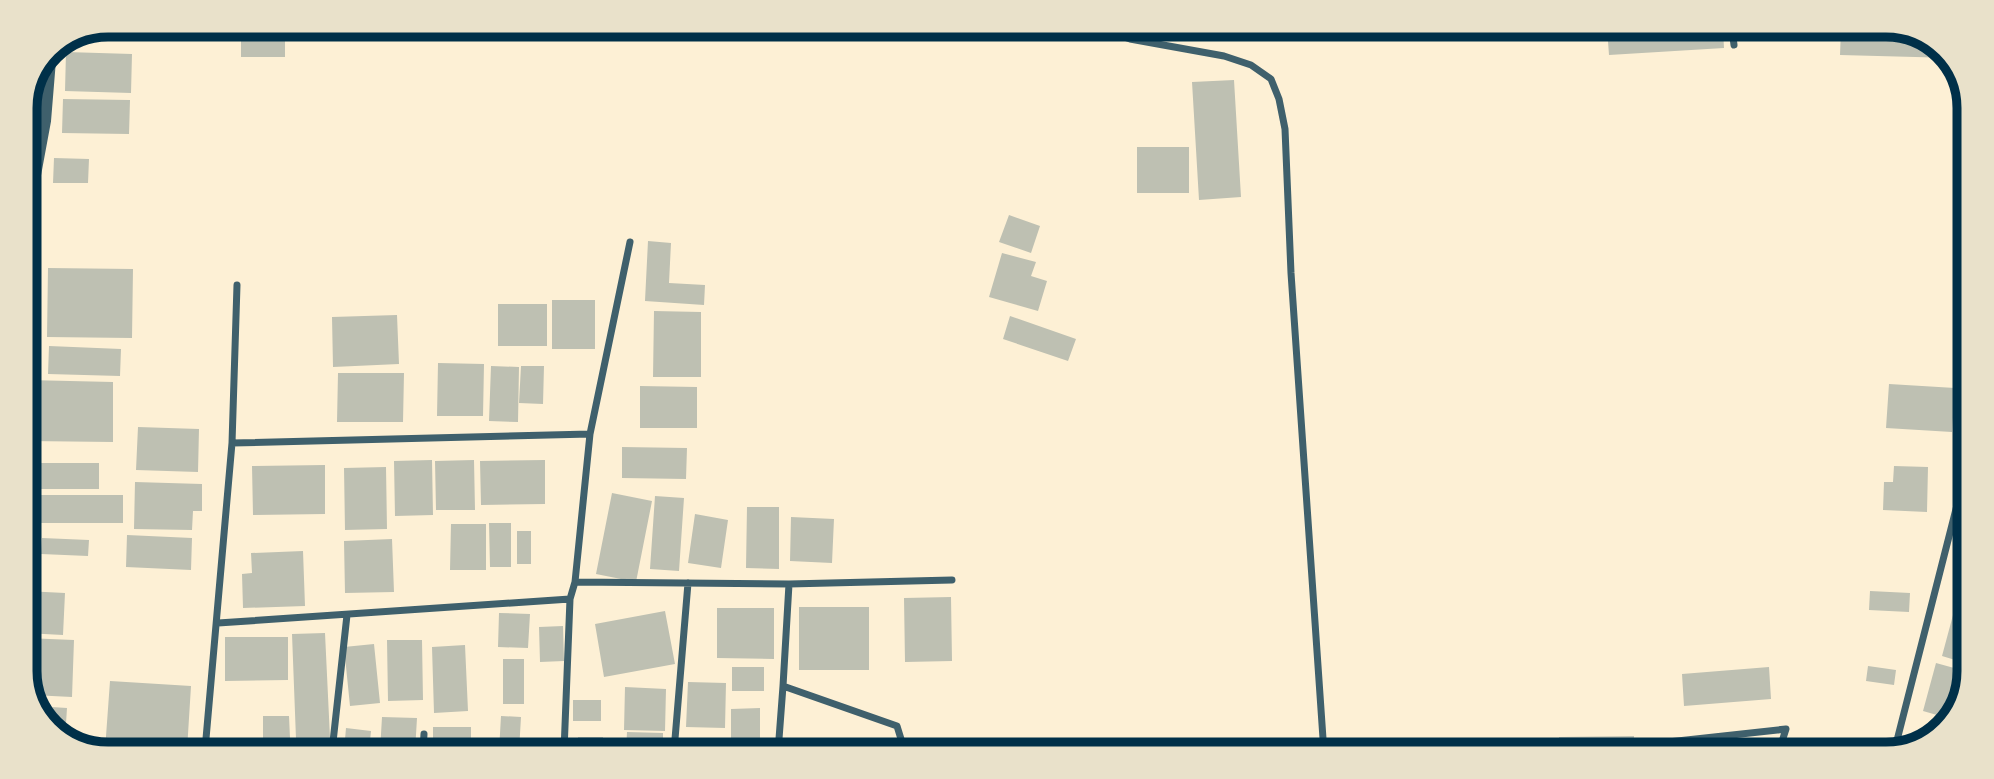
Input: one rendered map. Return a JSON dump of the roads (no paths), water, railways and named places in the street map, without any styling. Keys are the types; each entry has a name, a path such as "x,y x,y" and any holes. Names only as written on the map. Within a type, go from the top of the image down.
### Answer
{"street":[{"path":"1124,37 1224,56 1251,65 1271,79 1279,99 1285,129 1291,286 1323,742"},
{"path":"1733,37 1734,45"},
{"path":"37,161 45,121 46,73"},
{"path":"37,119 45,121"},
{"path":"564,742 570,599 575,582 590,434 630,242"},
{"path":"206,742 219,623 232,443 237,285"},
{"path":"232,443 590,434"},
{"path":"1897,742 1957,505"},
{"path":"575,582 789,584 952,580"},
{"path":"675,742 688,583"},
{"path":"779,742 789,584"},
{"path":"219,623 570,599"},
{"path":"333,742 347,615"},
{"path":"783,686 897,726 902,742"},
{"path":"1668,742 1786,729 1782,742"},
{"path":"424,734 424,742"}]}
